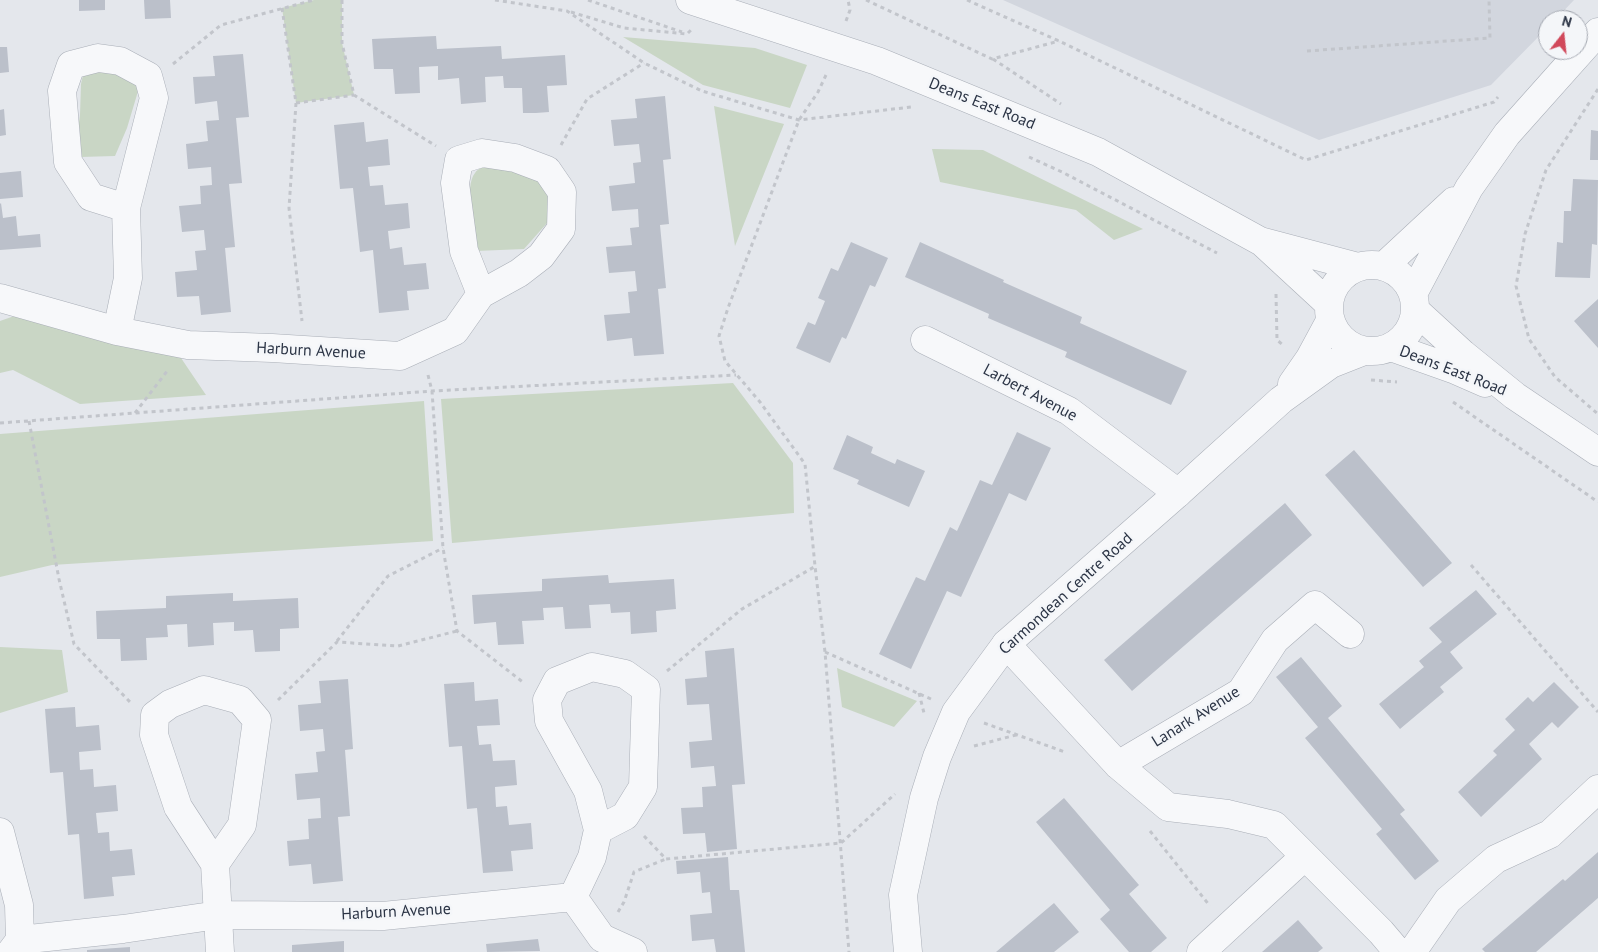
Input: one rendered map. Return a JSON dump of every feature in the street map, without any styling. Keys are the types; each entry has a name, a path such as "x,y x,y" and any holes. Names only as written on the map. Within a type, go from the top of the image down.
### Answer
{"street":[{"name":"Deans East Road","path":"690,0 877,61 1098,152 1260,241 1370,266"},
{"path":"1469,188 1370,266 1343,275 1333,288 1329,312 1335,332 1343,340 1353,347 1364,351 1378,351 1391,347 1403,338 1411,326 1414,302 1469,188 1507,134 1598,32"},
{"path":"117,331 128,278 126,208 154,98 148,76 120,61 98,58 70,65 62,91 68,162 91,197 126,208"},
{"path":"481,294 464,251 455,183 459,160 482,153 515,158 547,170"},
{"name":"Harburn Avenue","path":"0,298 117,331 188,345 400,356 454,331 481,294 518,273 541,256 561,229 562,192 547,170"},
{"name":"Deans East Road","path":"1260,241 1329,312"},
{"path":"1370,266 1396,272 1406,282 1414,302"},
{"name":"Deans East Road","path":"1414,302 1463,354 1515,396 1598,452"},
{"name":"Carmondean Centre Road","path":"1281,400 1304,366 1329,312"},
{"name":"Larbert Avenue","path":"924,340 1069,411 1178,493"},
{"name":"Deans East Road","path":"1391,347 1515,396"},
{"name":"Carmondean Centre Road","path":"908,952 903,895 924,798 937,757 956,712 1006,644 1281,400 1330,364 1364,351"},
{"name":"Lanark Avenue","path":"1118,765 1241,692 1275,640 1315,605 1350,634"},
{"path":"1006,644 1118,765 1168,807 1228,814 1274,825 1381,932 1398,952"},
{"path":"598,830 625,816 643,787 646,689 625,674 592,667 557,681 547,700 549,720 588,791 598,830 592,857 573,897 599,945 633,952"},
{"path":"215,864 242,825 257,720 240,700 204,690 170,704 155,715 154,734 178,807 215,864 220,952"},
{"path":"1412,952 1448,900 1496,859 1550,834 1598,790"},
{"name":"Harburn Avenue","path":"0,832 19,905 16,946 218,914 383,916 573,897"},
{"path":"1202,952 1305,856"}],"path":[{"path":"148,76 178,62 221,25 314,0"},
{"path":"342,0 342,43 354,95"},
{"path":"495,0 567,11 624,28 686,34 716,8"},
{"path":"588,0 686,34"},
{"path":"845,22 850,10 848,0"},
{"path":"866,0 992,59 1059,41"},
{"path":"967,0 1059,41 1306,160 1494,102 1500,95"},
{"path":"1307,51 1490,38 1489,0"},
{"path":"282,8 296,103 289,208 305,350"},
{"path":"567,11 644,62 702,91 799,120 913,107"},
{"path":"547,170 587,99 644,62"},
{"path":"828,70 818,92 799,120 719,336 725,361 760,402 805,464 825,652 850,952"},
{"path":"1598,88 1546,170 1525,234 1516,286 1529,339 1556,377 1598,414"},
{"path":"296,103 354,95 459,160"},
{"path":"1027,156 1062,172 1225,257"},
{"path":"1276,291 1278,340 1304,366"},
{"path":"135,413 188,345"},
{"path":"0,423 432,390 736,375"},
{"path":"1365,380 1404,382"},
{"path":"432,390 443,548 457,631 547,700"},
{"path":"1449,400 1598,502"},
{"path":"29,421 59,579 74,644 127,700 155,715"},
{"path":"257,720 337,642 388,576 443,548"},
{"path":"1471,565 1598,712"},
{"path":"646,689 742,609 815,566"},
{"path":"337,642 398,646 457,631"},
{"path":"825,652 919,693 956,712 1069,754"},
{"path":"937,757 1017,734"},
{"path":"599,945 624,902 634,872 666,859 841,843 900,790"},
{"path":"625,816 666,859"},
{"path":"1149,830 1228,928"}],"shaded area":[{"path":"1003,0 1574,0 1564,10 1538,10 1538,37 1491,85 1319,140"}],"green space":[{"path":"314,0 342,0 342,43 354,95 296,103 282,8"},
{"path":"623,37 755,48 807,65 790,108 703,85"},
{"path":"92,71 122,73 139,88 127,128 115,156 80,157 76,143 83,75"},
{"path":"714,106 784,124 735,246"},
{"path":"932,149 983,150 1143,229 1114,240 1076,210 940,182"},
{"path":"489,165 537,179 550,199 548,222 524,249 476,251 470,210 470,188 476,171"},
{"path":"20,314 181,358 206,395 80,404 13,370 0,373 0,321"},
{"path":"733,383 793,463 794,513 452,543 441,399"},
{"path":"424,401 433,541 52,565 0,577 0,434"},
{"path":"0,647 62,650 68,692 0,713"},
{"path":"837,668 917,701 894,727 842,707"}],"building":[{"path":"79,0 105,0 105,10 79,11"},
{"path":"144,0 170,0 171,18 145,19"},
{"path":"436,36 437,49 501,46 502,59 565,55 567,85 547,86 549,112 536,113 523,113 522,88 504,88 503,76 485,77 486,102 461,104 459,78 438,80 438,66 419,67 420,93 395,94 393,69 374,69 372,39"},
{"path":"0,47 7,47 9,72 0,73"},
{"path":"243,54 249,117 236,118 242,183 229,184 235,247 225,248 231,312 201,315 199,296 177,297 175,272 197,270 195,251 206,250 204,230 182,232 179,206 201,204 200,186 212,185 211,167 188,169 186,144 208,141 206,121 219,120 217,101 195,104 193,77 215,76 213,56"},
{"path":"665,96 671,159 663,160 669,224 660,225 666,288 658,289 664,354 634,356 632,338 607,341 604,315 630,313 628,292 637,291 635,271 609,273 606,247 632,245 630,228 639,227 638,209 612,211 609,186 635,183 633,163 641,162 639,144 614,146 611,120 637,118 635,99"},
{"path":"4,109 6,135 0,136 0,110"},
{"path":"364,122 366,142 388,139 390,165 368,167 370,186 383,185 385,205 408,203 410,228 388,231 390,249 402,247 404,265 426,263 429,289 407,291 409,310 379,313 373,250 360,252 353,188 340,189 334,125"},
{"path":"1591,130 1598,131 1598,160 1590,160"},
{"path":"21,171 23,197 0,199 0,173"},
{"path":"1573,179 1598,180 1597,245 1592,244 1590,278 1555,277 1557,242 1563,243 1564,211 1571,211"},
{"path":"1,203 3,218 16,216 18,236 40,234 41,247 0,250"},
{"path":"851,242 888,258 875,287 870,285 846,339 842,337 830,363 796,348 808,322 815,325 825,301 818,298 831,268 838,271"},
{"path":"920,242 1082,317 1080,323 1187,371 1171,405 1065,357 1067,352 988,318 989,314 905,277"},
{"path":"1598,299 1598,348 1574,321"},
{"path":"1017,432 1051,448 1026,501 1009,493 961,597 947,591 911,669 879,654 916,577 925,581 950,527 957,531 980,480 992,485"},
{"path":"847,435 873,447 871,453 895,464 897,459 925,471 909,507 857,484 859,480 833,469"},
{"path":"1354,450 1452,563 1423,587 1325,475"},
{"path":"1285,503 1312,535 1132,691 1104,660"},
{"path":"608,575 609,583 674,579 676,609 656,611 657,632 631,634 630,612 611,613 610,604 589,605 591,628 565,629 563,607 543,608 544,620 522,621 524,644 498,645 496,622 474,624 472,595 542,591 542,579"},
{"path":"1476,590 1497,614 1450,652 1463,668 1440,687 1444,692 1400,729 1379,704 1424,667 1419,661 1442,642 1429,628"},
{"path":"233,593 233,601 298,598 299,628 280,629 280,651 255,652 253,630 234,631 234,622 213,623 214,645 188,647 187,624 167,625 168,637 146,638 147,660 121,661 120,639 97,639 96,611 166,608 166,596"},
{"path":"734,648 745,784 732,785 737,849 707,852 705,833 683,834 681,808 703,807 702,787 716,786 714,766 691,768 689,742 712,740 709,704 687,705 685,679 707,677 705,651"},
{"path":"1301,657 1342,706 1328,718 1405,810 1400,814 1439,861 1415,880 1376,834 1382,829 1305,738 1318,727 1276,677"},
{"path":"348,679 353,749 345,750 350,816 338,817 343,881 313,884 311,864 289,866 287,841 309,839 308,819 321,818 320,798 297,800 295,774 318,772 316,752 325,751 323,729 300,731 298,705 321,703 319,681"},
{"path":"474,682 475,701 498,699 500,725 477,726 479,745 491,744 493,761 515,760 517,785 495,787 496,807 507,806 509,825 531,823 533,849 511,851 513,871 483,873 477,808 467,809 462,746 449,747 444,684"},
{"path":"1554,682 1579,707 1558,728 1552,722 1529,744 1542,759 1481,817 1458,792 1497,755 1493,751 1515,730 1505,719 1528,697 1533,702"},
{"path":"75,707 76,727 99,725 101,750 79,752 80,770 93,769 94,787 116,785 118,811 96,813 98,833 109,832 110,851 132,849 135,875 112,877 114,896 84,899 79,834 68,835 63,772 50,773 45,709"},
{"path":"1064,798 1139,885 1129,894 1167,938 1151,952 1129,952 1100,919 1110,910 1036,822"},
{"path":"1598,852 1598,898 1536,952 1485,952 1482,949 1563,879 1565,881"},
{"path":"728,857 730,890 739,890 745,952 716,952 714,939 692,941 690,915 712,913 710,892 702,893 700,872 677,874 676,861"},
{"path":"1054,903 1079,932 1054,952 996,952"},
{"path":"1298,920 1323,948 1318,952 1262,952"},
{"path":"538,939 540,951 487,952 486,944"},
{"path":"344,941 344,952 292,952 292,945"},
{"path":"130,947 130,952 87,952 87,950"}]}
